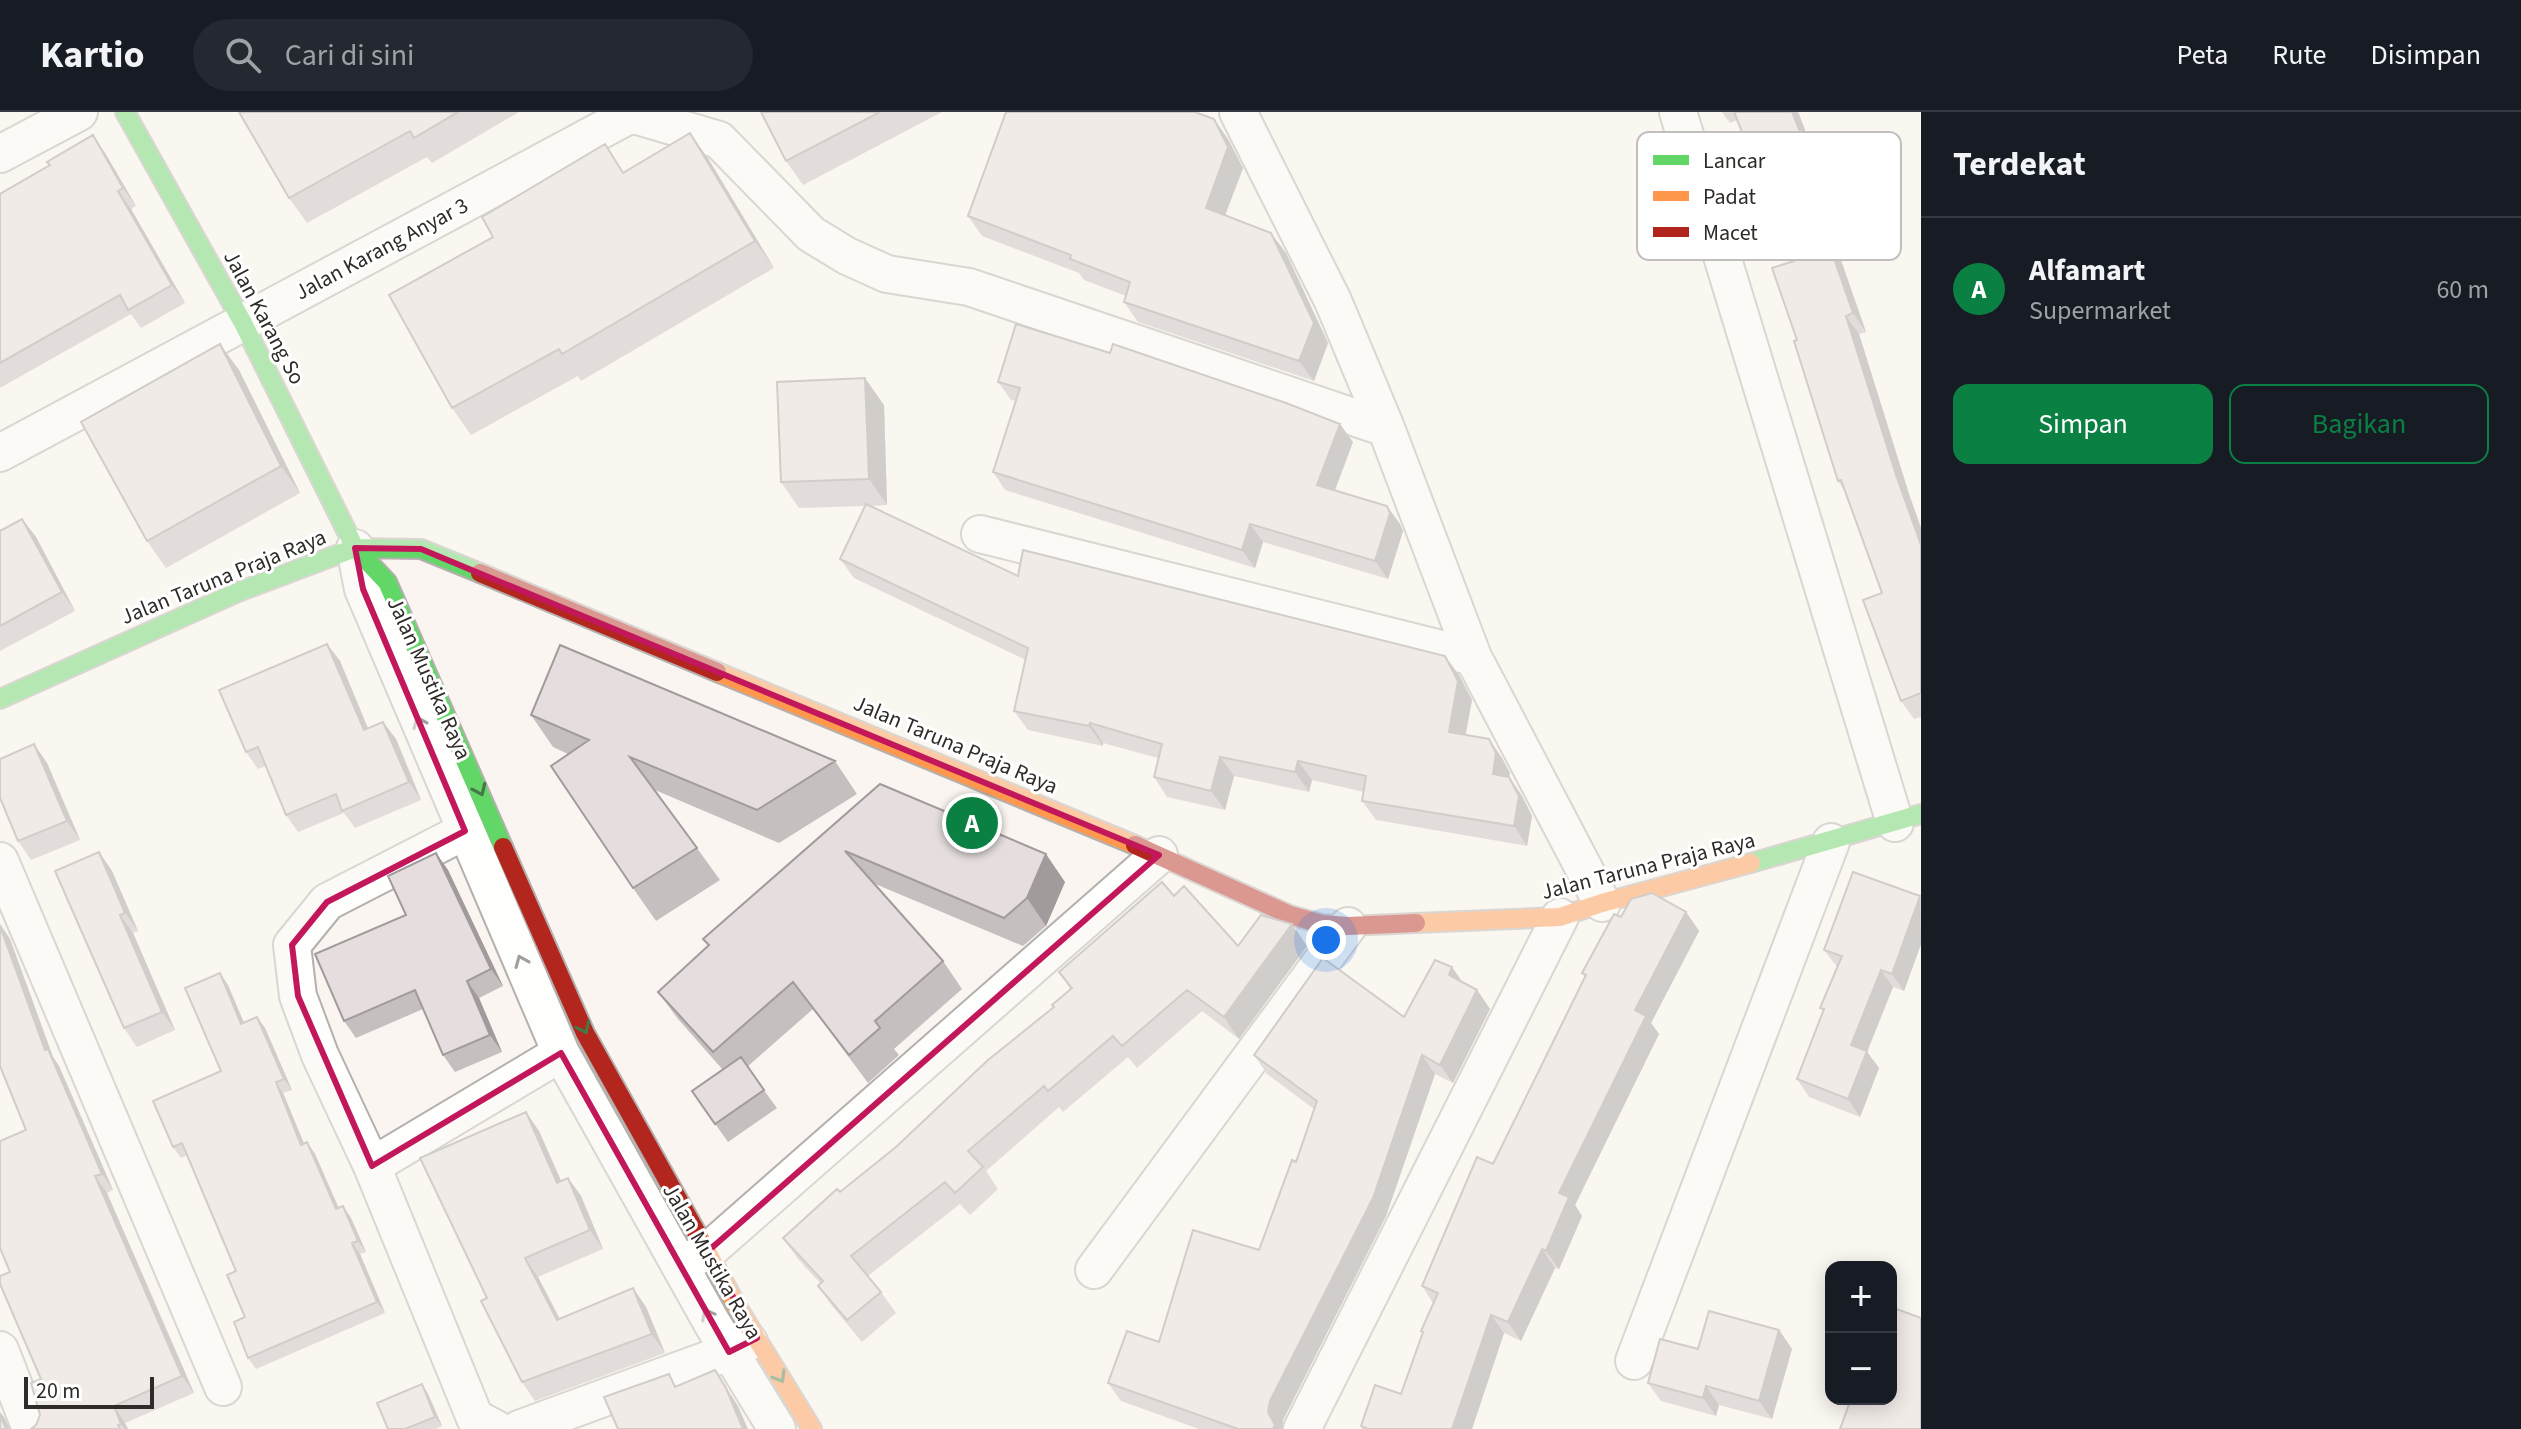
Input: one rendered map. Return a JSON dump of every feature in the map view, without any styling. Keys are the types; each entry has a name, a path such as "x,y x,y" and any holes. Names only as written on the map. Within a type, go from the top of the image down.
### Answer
{"street":[{"path":"0,154 79,112"},
{"name":"Jalan Karang So","path":"125,112 243,323 355,548"},
{"path":"1238,112 1333,301 1386,428 1473,657 1602,903"},
{"path":"1678,112 1685,132"},
{"path":"633,113 719,140 811,234 847,256 887,274 969,287 1386,428"},
{"name":"Jalan Karang Anyar 3","path":"0,453 633,113"},
{"path":"1726,260 1908,818"},
{"path":"980,534 1473,657"},
{"name":"Jalan Taruna Praja Raya","path":"0,699 238,592 355,548 421,549 1159,855 1290,915 1322,924 1348,926 1560,917 1908,818"},
{"name":"Jalan Mustika Raya","path":"355,548 363,589 561,1053 693,1258 743,1345 777,1429"},
{"name":"Jalan Mustika Raya","path":"355,548 387,582 585,1033 693,1258"},
{"path":"465,831 327,902 292,945 298,996 320,1055 372,1166 475,1418 496,1429"},
{"path":"1634,1361 1831,842"},
{"path":"693,1258 1159,855"},
{"path":"0,861 223,1387"},
{"path":"1302,1429 1560,917"},
{"path":"1094,1270 1348,926"},
{"path":"372,1166 561,1053"},
{"path":"519,1429 743,1345"},
{"name":"Jalan Mustika Raya","path":"743,1345 812,1429"},
{"path":"0,1350 31,1429"}],"highlighted area":[{"path":"355,548 421,549 1159,855 707,1252 757,1338 729,1352 561,1053 372,1166 298,996 292,945 327,902 465,831 363,589"}],"building":[{"path":"239,112 458,112 414,138 410,131 289,198"},
{"path":"761,112 880,112 786,161"},
{"path":"1006,112 1195,112 1214,119 1228,147 1206,208 1271,233 1314,323 1299,361 1124,302 1130,282 1070,259 1071,255 968,216"},
{"path":"1734,112 1792,112 1800,132 1742,132"},
{"path":"690,133 755,241 562,354 559,349 452,408 389,295 493,237 482,217 605,144 623,173"},
{"path":"93,135 123,188 118,191 172,285 128,310 120,295 0,363 0,194"},
{"path":"1835,260 1853,313 1846,316 1921,545 1921,693 1901,701 1863,600 1882,593 1841,480 1838,481 1794,341 1797,340 1772,268 1794,261"},
{"path":"1016,324 1110,353 1113,344 1340,424 1317,485 1387,506 1390,513 1375,561 1250,524 1242,550 993,472 1020,388 998,382"},
{"path":"220,344 281,466 147,541 81,422"},
{"path":"865,378 869,479 781,482 777,382"},
{"path":"866,504 1018,576 1023,550 1445,656 1458,681 1449,732 1489,739 1496,753 1493,774 1509,777 1519,796 1514,826 1362,801 1366,776 1298,761 1295,772 1220,757 1211,791 1154,777 1162,744 1090,723 1089,726 1014,711 1028,648 840,559"},
{"path":"22,519 62,592 0,626 0,531"},
{"path":"327,644 364,730 383,722 409,782 342,811 336,794 286,815 258,747 246,752 219,690"},
{"path":"560,645 835,761 757,810 630,757 697,848 633,888 551,766 589,740 531,715"},
{"path":"34,744 67,821 18,841 0,798 0,759"},
{"path":"880,784 1046,854 1027,898 1004,918 845,851 943,961 875,1021 880,1028 849,1055 793,982 713,1052 658,992 709,945 703,939"},
{"path":"99,852 125,913 120,915 162,1012 124,1028 55,871"},
{"path":"436,853 491,969 467,981 490,1035 443,1055 415,990 344,1021 315,954 406,915 388,876"},
{"path":"1853,872 1920,896 1892,974 1881,970 1851,1045 1867,1051 1848,1099 1797,1079 1824,1009 1820,1008 1842,956 1824,950"},
{"path":"1162,882 1174,896 1184,886 1238,946 1261,915 1292,924 1224,1017 1187,990 1122,1046 1113,1036 1048,1091 1044,1086 968,1151 983,1167 955,1193 945,1182 851,1256 881,1292 847,1320 818,1286 823,1281 783,1238 837,1189 840,1192 896,1147 988,1060 1054,1007 1052,1005 1072,988 1059,972"},
{"path":"1652,893 1686,912 1635,1010 1646,1016 1559,1193 1569,1197 1546,1251 1542,1249 1508,1322 1491,1315 1452,1429 1368,1429 1361,1426 1375,1385 1401,1394 1421,1331 1438,1293 1422,1286 1477,1157 1493,1164 1586,975 1582,973 1614,914 1621,917 1631,899"},
{"path":"0,926 45,1050 48,1049 102,1174 95,1176 182,1376 114,1406 120,1429 31,1429 40,1415 31,1383 41,1379 0,1284 0,1276 10,1272 0,1248 0,1141 26,1130 0,1066"},
{"path":"1323,958 1404,1017 1435,960 1452,967 1449,975 1477,990 1440,1065 1422,1055 1373,1198 1270,1401 1268,1412 1275,1425 1273,1429 1238,1429 1108,1383 1127,1331 1159,1342 1193,1230 1259,1250 1292,1160 1296,1162 1317,1101 1254,1055"},
{"path":"220,973 241,1024 257,1017 284,1079 276,1082 301,1145 307,1142 336,1209 343,1206 358,1241 352,1243 377,1302 248,1358 234,1322 245,1317 227,1275 236,1271 182,1143 173,1147 153,1101 221,1071 185,988"},
{"path":"741,1057 764,1090 715,1124 692,1091"},
{"path":"526,1112 557,1183 568,1178 590,1230 525,1258 557,1320 633,1288 652,1334 522,1382 481,1301 487,1298 420,1158"},
{"path":"1897,1309 1921,1318 1921,1429 1840,1429 1849,1405 1897,1405"},
{"path":"1709,1311 1779,1330 1759,1401 1706,1386 1703,1398 1648,1383 1660,1339 1698,1349"},
{"path":"715,1370 743,1429 618,1429 604,1397 669,1374 675,1387"},
{"path":"422,1384 435,1417 405,1429 388,1429 377,1403"}],"traffic: fast":[{"path":"125,112 243,323 355,548 387,582 503,847"},
{"path":"0,699 238,592 355,548 421,549 480,573"},
{"path":"1751,863 1921,814"}],"traffic: slow":[{"path":"717,672 1135,845"},
{"path":"1416,923 1560,917 1751,863"},
{"path":"698,1235 739,1310 812,1429"}],"traffic: jam":[{"path":"480,573 717,672"},
{"path":"1135,845 1290,915 1322,924 1416,923"},
{"path":"503,847 585,1033 698,1235"}],"place":[{"name":"Alfamart","path":"972,823"}]}
